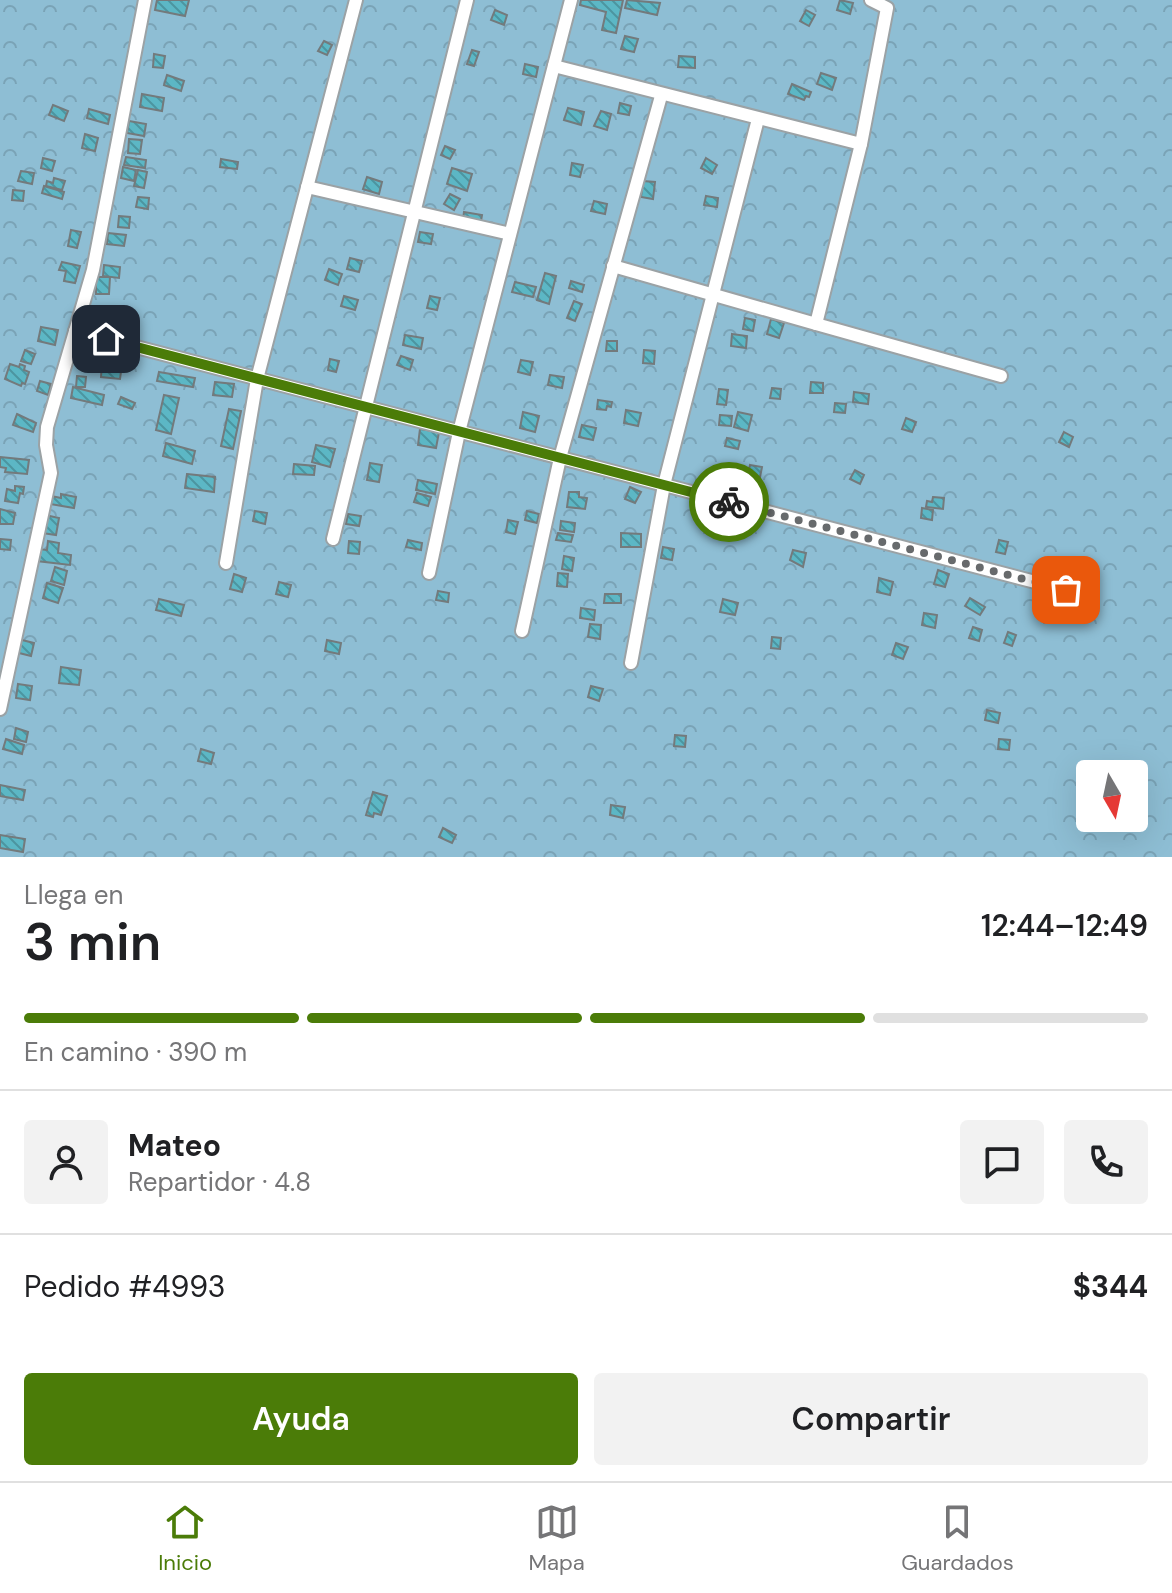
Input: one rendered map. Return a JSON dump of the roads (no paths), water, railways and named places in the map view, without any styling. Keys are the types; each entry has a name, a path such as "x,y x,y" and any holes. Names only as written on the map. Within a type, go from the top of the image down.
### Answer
{"street":[{"path":"0,709 51,473 46,445 47,427 93,270 145,0"},
{"path":"226,563 257,379 356,0"},
{"path":"333,539 467,0"},
{"path":"429,573 459,432 571,0"},
{"path":"816,324 861,144 887,8 871,0"},
{"path":"554,66 661,96 861,144"},
{"path":"522,631 560,458 661,96"},
{"path":"631,663 664,485 758,119"},
{"path":"307,187 510,234"},
{"path":"613,266 1001,376"},
{"path":"75,331 1066,590"}]}
